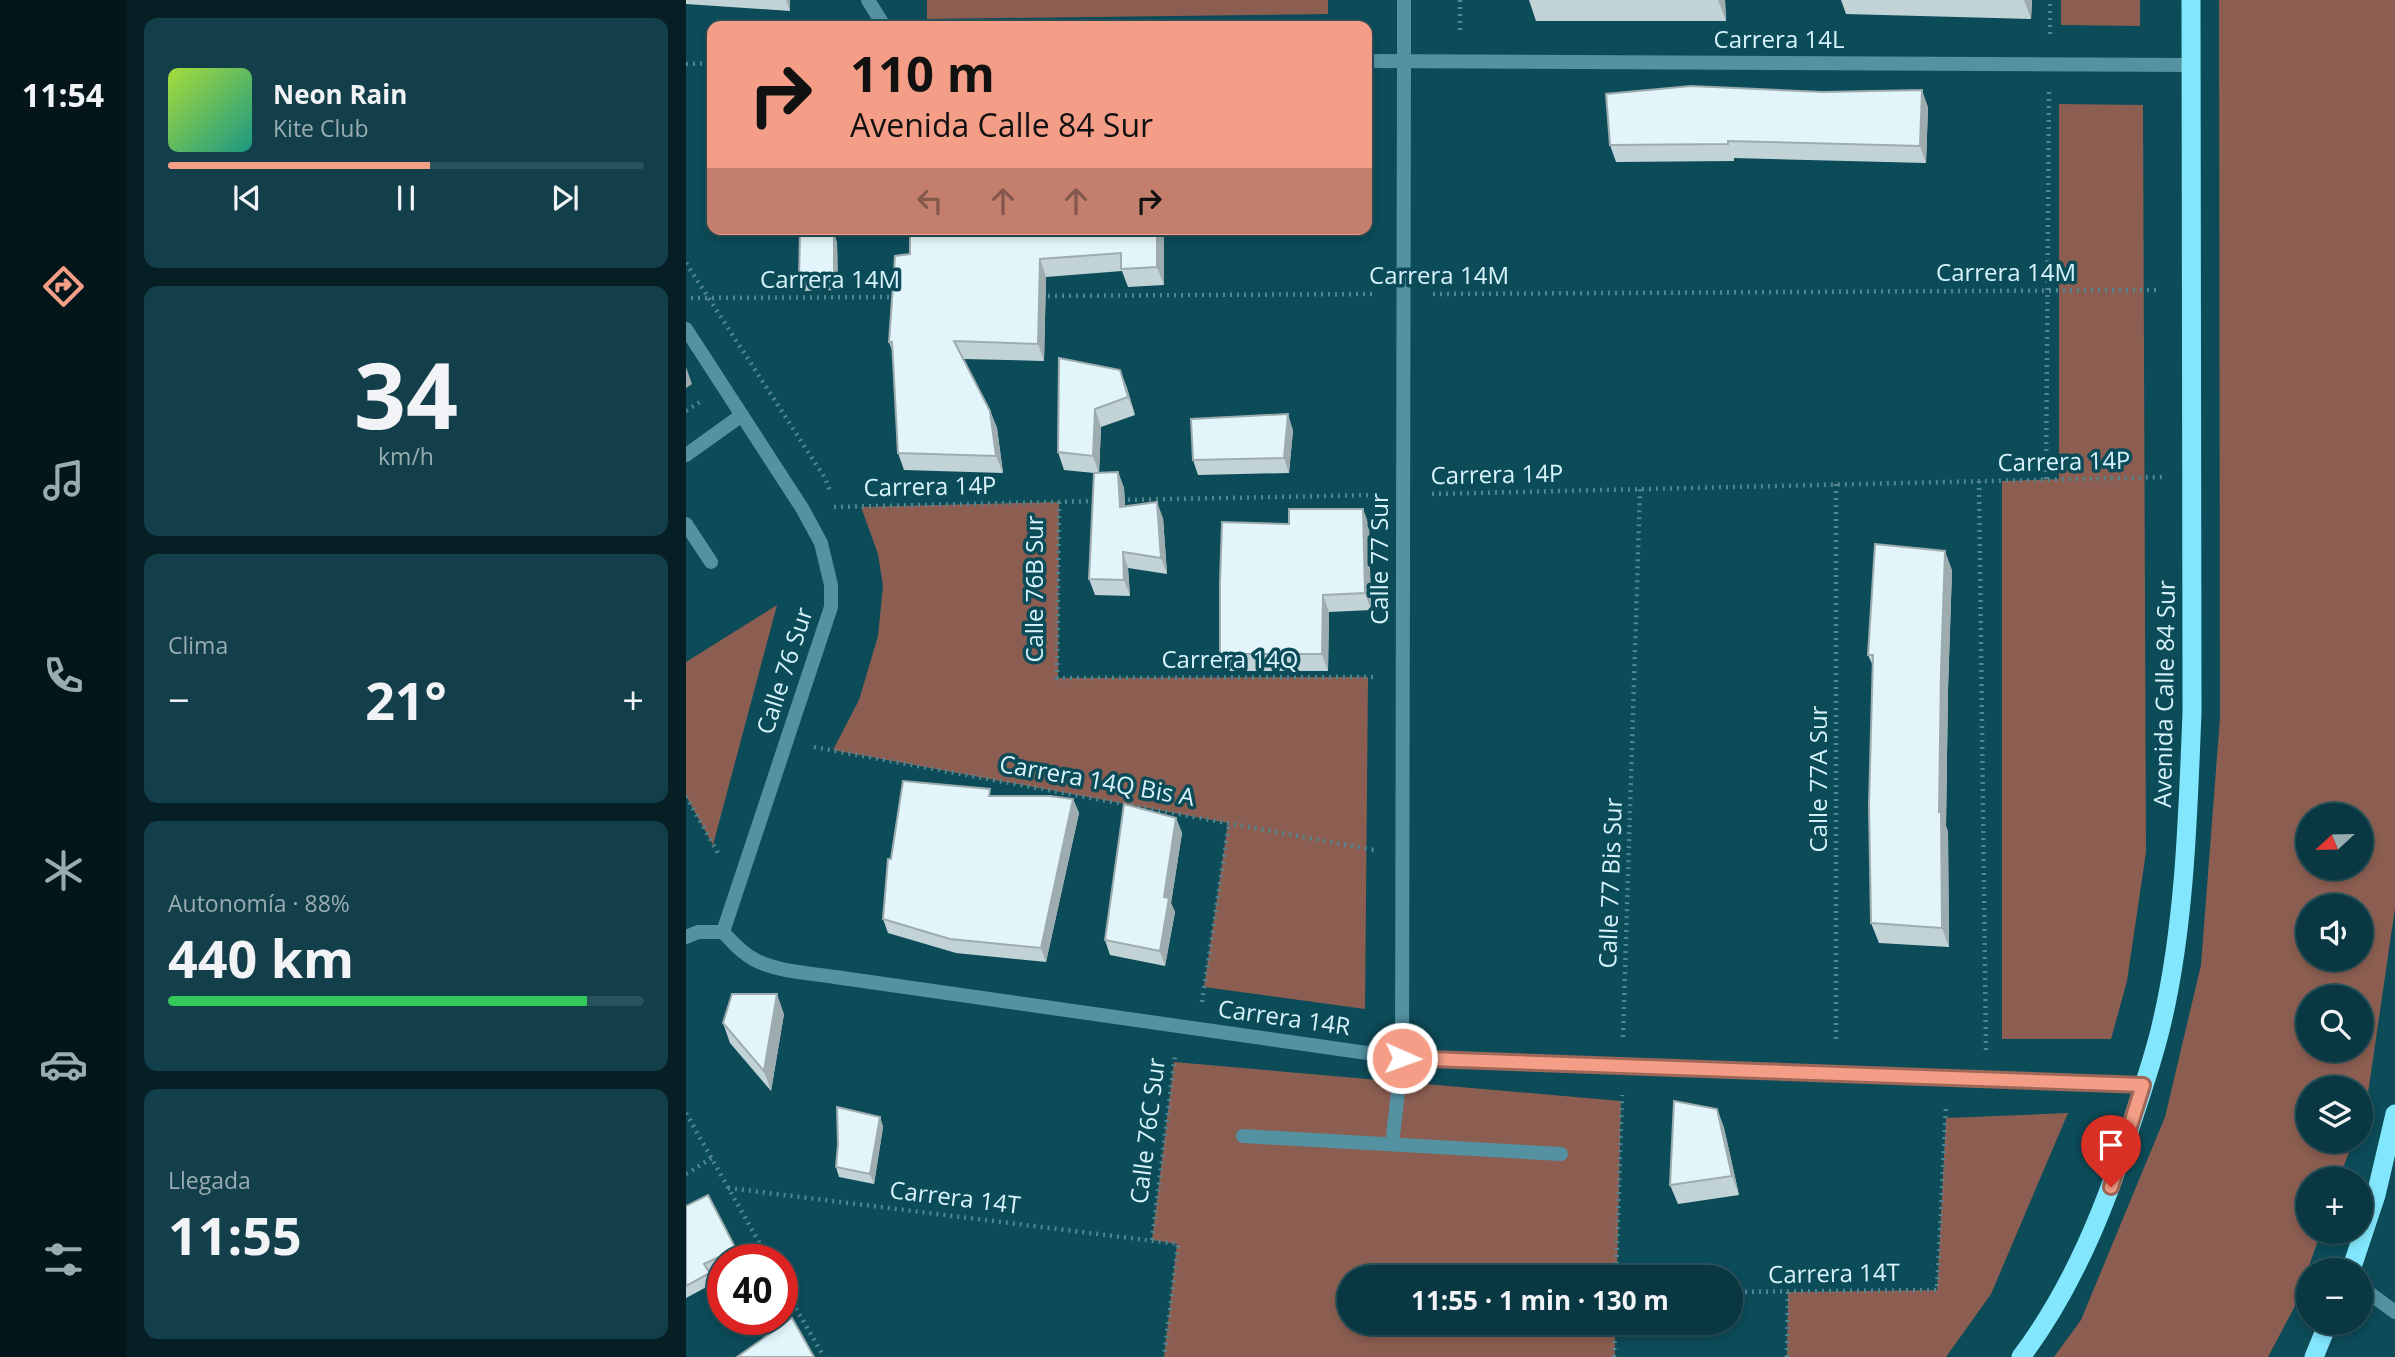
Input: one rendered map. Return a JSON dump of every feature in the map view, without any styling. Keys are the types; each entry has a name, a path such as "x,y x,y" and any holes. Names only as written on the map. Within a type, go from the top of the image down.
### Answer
{"highway":[{"name":"Avenida Calle 84 Sur","path":"2021,1357 2039,1333 2076,1268 2111,1187 2162,1023 2174,958 2188,800 2192,699 2191,0"},
{"path":"2355,1258 2375,1195 2395,1114"},
{"path":"2314,1357 2323,1335"}],"street":[{"path":"868,0 881,21"},
{"name":"Calle 77 Sur","path":"1392,1144 1402,1058 1404,0"},
{"name":"Carrera 14L","path":"1372,61 2191,65"},
{"name":"Calle 76 Sur","path":"686,329 802,508 821,543 831,585 831,607 723,932"},
{"path":"686,455 742,415"},
{"path":"686,524 711,562"},
{"path":"686,937 698,933 723,932"},
{"name":"Carrera 14R","path":"723,932 739,949 758,961 781,968 1402,1058 2143,1085"},
{"path":"1243,1136 1561,1154"},
{"path":"2373,1296 2395,1312"}],"path":[{"path":"2046,479 2050,0"},
{"path":"686,64 707,63"},
{"path":"686,263 825,478 841,519"},
{"name":"Carrera 14M","path":"1028,296 2192,290"},
{"name":"Carrera 14M","path":"686,298 903,297"},
{"name":"Carrera 14P","path":"1114,500 2192,477"},
{"path":"1979,481 1987,1080"},
{"name":"Calle 77A Sur","path":"1836,484 1836,1074"},
{"name":"Calle 77 Bis Sur","path":"1616,1265 1640,489"},
{"name":"Carrera 14P","path":"802,508 1100,501"},
{"name":"Calle 76B Sur","path":"1058,678 1059,502"},
{"name":"Carrera 14Q","path":"1058,678 1402,677"},
{"name":"Carrera 14Q Bis A","path":"817,735 813,747 1402,855"},
{"path":"686,796 737,888"},
{"path":"1198,1029 1228,823"},
{"name":"Calle 76C Sur","path":"1152,1240 1179,1026"},
{"name":"Carrera 14T","path":"1743,1292 1937,1290 1948,1078"},
{"path":"686,1113 760,1244"},
{"path":"686,1174 712,1158"},
{"name":"Carrera 14T","path":"728,1188 1178,1244 1164,1357"},
{"path":"1787,1357 1788,1292"},
{"path":"798,1312 824,1357"},
{"path":"800,1339 810,1333"},
{"path":"1614,1357 1615,1335"}],"shaded area":[{"path":"927,0 1328,0 1328,14 927,19"},
{"path":"2061,0 2140,0 2140,26 2061,25"},
{"path":"2219,0 2395,0 2395,908 2373,1059 2373,985 2296,985 2296,1062 2373,1062 2370,1076 2296,1076 2296,1153 2349,1153 2343,1167 2296,1167 2296,1244 2317,1244 2312,1258 2296,1258 2296,1302 2268,1357 2054,1357 2081,1320 2165,1117 2201,965 2220,718"},
{"path":"2059,104 2143,105 2146,852 2127,981 2111,1039 2002,1039 2002,481 2059,479"},
{"path":"1059,502 1058,678 1368,677 1365,1009 1204,987 1228,823 833,750 859,700 878,636 883,586 878,554 861,507"},
{"path":"777,605 713,845 686,796 686,662"},
{"path":"1174,1062 1621,1101 1617,1265 1337,1265 1337,1335 1615,1335 1615,1357 1164,1357 1177,1244 1152,1240"},
{"path":"2068,1113 1991,1294 1946,1357 1787,1357 1788,1292 1937,1290 1946,1118"}],"building":[{"path":"1691,86 1823,92 1922,90 1920,146 1728,141 1728,144 1610,145 1606,94"},
{"path":"800,235 834,235 834,280 799,281"},
{"path":"910,235 1157,235 1157,267 1121,269 1121,253 1040,259 1038,344 954,341 990,411 996,456 898,453 892,342 889,342 895,256 910,254"},
{"path":"1059,358 1120,370 1128,397 1095,409 1093,456 1058,452"},
{"path":"1288,414 1284,458 1193,460 1191,419"},
{"path":"1118,472 1120,507 1157,502 1161,558 1123,552 1124,580 1089,579 1094,473"},
{"path":"1289,509 1363,509 1365,593 1323,595 1322,654 1220,654 1222,522 1289,524"},
{"path":"1875,544 1945,551 1939,812 1942,928 1871,923 1869,805 1873,655 1868,655"},
{"path":"903,781 990,789 989,796 1050,796 1073,799 1041,948 950,939 883,919 888,859 891,859"},
{"path":"1124,804 1176,818 1164,897 1169,898 1160,951 1105,940"},
{"path":"732,994 777,994 764,1071 723,1023"},
{"path":"1674,1101 1717,1109 1732,1176 1670,1185"},
{"path":"837,1107 880,1117 870,1174 836,1167"},
{"path":"708,1195 733,1244 707,1244 707,1263 704,1264 707,1275 686,1286 686,1206"},
{"path":"798,1329 814,1357 737,1357 768,1335 798,1335"}],"route":[{"path":"1402,1058 2143,1085 2111,1187"}]}
